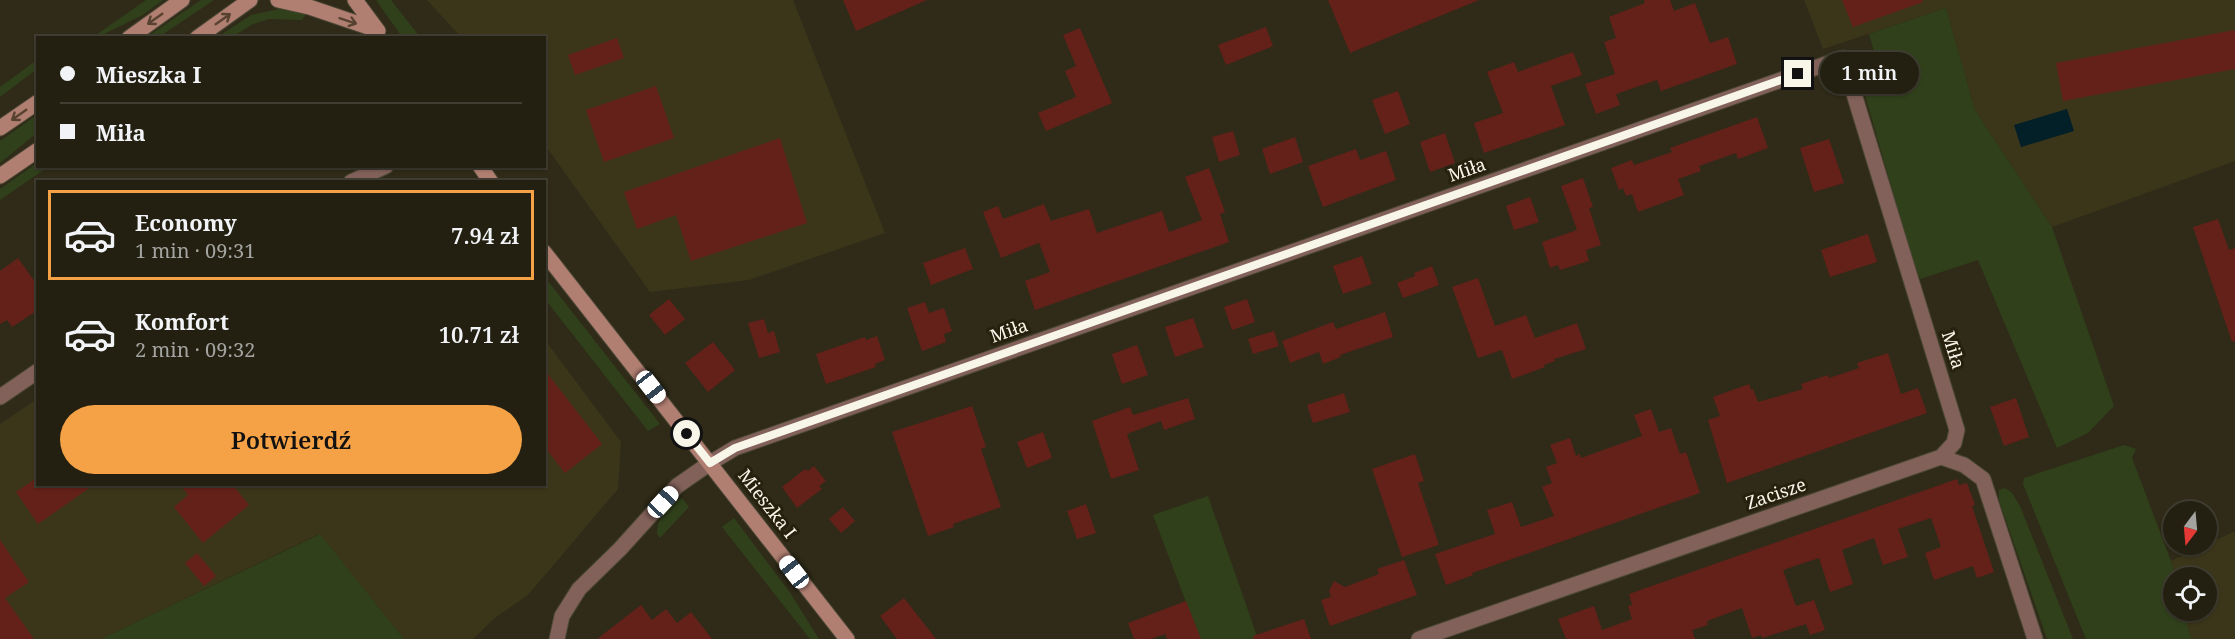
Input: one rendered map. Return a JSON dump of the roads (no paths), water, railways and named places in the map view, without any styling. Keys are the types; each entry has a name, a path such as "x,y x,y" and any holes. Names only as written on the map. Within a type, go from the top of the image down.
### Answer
{"street":[{"path":"132,36 182,0"},
{"path":"200,36 250,0"},
{"path":"278,0 309,7 380,34"},
{"path":"355,0 380,34"},
{"name":"Miła","path":"710,463 735,448 1843,58 1957,430 1954,443 1941,457"},
{"path":"0,128 36,103"},
{"path":"0,176 36,151"},
{"path":"355,180 382,168"},
{"name":"Mieszka I","path":"546,255 847,639"},
{"path":"0,397 36,372"},
{"path":"1941,457 1964,465 1983,479 2035,639"},
{"name":"Zacisze","path":"1419,639 1941,457"},
{"path":"557,639 562,616 579,589 620,549 677,486 710,463"}],"water":[{"path":"2067,109 2074,131 2021,147 2014,125"}]}
